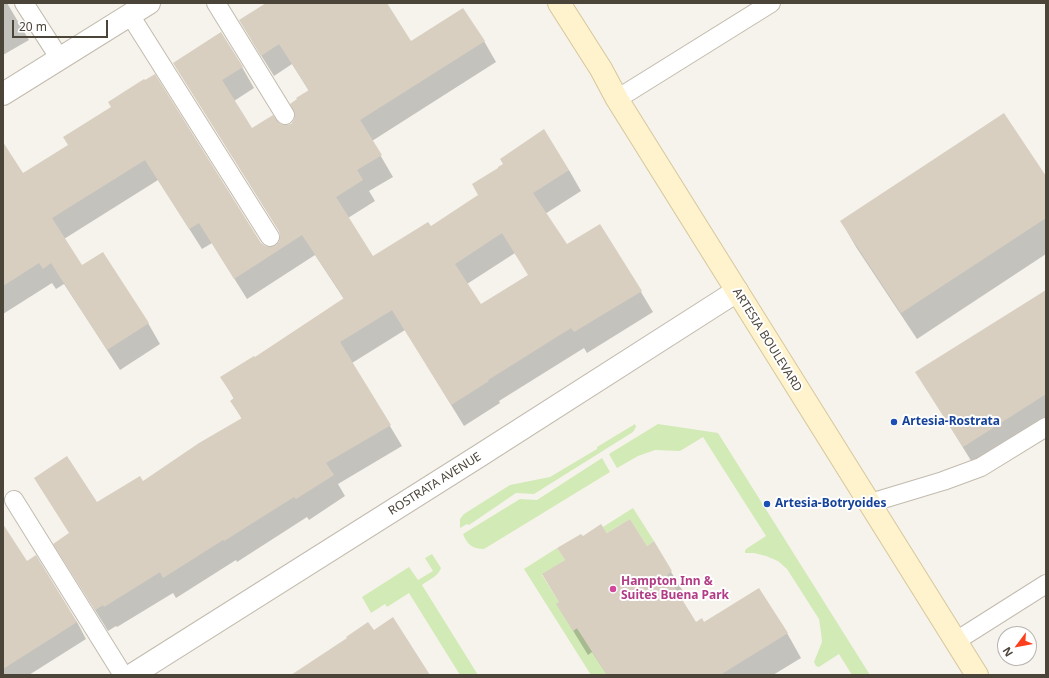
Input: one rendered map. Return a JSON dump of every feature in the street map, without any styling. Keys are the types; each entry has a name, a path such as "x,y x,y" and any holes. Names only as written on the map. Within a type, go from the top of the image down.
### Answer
{"main road":[{"name":"ARTESIA BOULEVARD","path":"559,3 602,69 617,100 977,675"}],"street":[{"path":"3,94 149,3"},
{"name":"ROSTRATA AVENUE","path":"132,675 737,291"}],"lane":[{"path":"24,3 60,59"},
{"path":"216,3 284,115"},
{"path":"617,100 771,3"},
{"path":"130,15 270,237"},
{"path":"870,503 943,481 982,467 1046,427"},
{"path":"14,500 123,675"},
{"path":"956,641 1046,584"}],"green space":[{"path":"635,424 636,427 633,432 534,494 516,493 469,525 467,524 460,528 460,519 464,514 510,485 550,477"},
{"path":"658,424 718,433 870,675 852,675 839,654 819,667 816,666 814,662 822,642 819,619 787,569 778,561 766,556 754,553 745,553 746,549 766,536 703,437 680,451 655,450 638,456 617,468 609,454"},
{"path":"602,458 610,472 484,549 473,547 466,541 463,534 520,499 537,500"},
{"path":"633,508 654,541 647,546 630,519 607,533 603,527"},
{"path":"557,548 565,560 542,575 559,602 573,631 577,628 607,675 591,675 524,569"},
{"path":"432,554 441,568 435,576 422,585 478,675 460,675 409,593 387,607 385,604 371,613 362,597 409,567 418,580 433,571 425,558"}],"building":[{"path":"266,3 387,3 411,41 463,8 485,41 360,120 382,155 357,170 363,180 336,197 373,256 428,222 431,226 478,195 472,184 498,168 503,164 500,159 544,129 569,170 533,193 567,244 600,224 642,291 574,332 571,328 451,405 392,310 340,342 391,425 326,463 334,475 296,499 294,497 163,578 160,572 104,607 103,605 95,610 53,544 69,533 34,478 67,456 97,502 140,476 143,481 199,443 242,418 230,401 234,398 220,377 254,356 255,357 344,298 302,235 234,279 199,223 189,229 145,160 52,218 82,265 103,252 149,323 107,350 51,263 43,269 39,263 3,286 3,142 23,173 68,145 63,137 111,107 108,102 144,79 145,80 155,74 261,243 265,246 275,246 279,242 279,231 173,63 221,32 243,67 222,80 252,128 273,115 280,124 291,124 295,115 290,104 297,99 296,98 309,90 279,44 261,56 239,20","holes":["502,233 528,275 481,304 455,264"]},
{"path":"1004,113 1046,176 1046,218 901,313 840,221"},
{"path":"1046,290 1046,394 963,447 915,372"},
{"name":"Hampton Inn & Suites Buena Park","path":"630,519 647,546 654,541 672,571 667,575 696,622 702,618 704,622 759,588 788,633 720,675 607,675 577,628 573,631 556,604 559,602 542,574 565,560 557,548 581,534 583,536 601,524 607,533"},
{"path":"3,524 27,561 36,555 77,622 3,669"},
{"path":"393,617 430,675 291,675 347,638 346,637 368,622 374,630"}],"place":[{"name":"Artesia-Rostrata","path":"894,422"},
{"name":"Artesia-Botryoides","path":"767,504"},
{"name":"Hampton Inn & Suites Buena Park","path":"613,589"}]}
